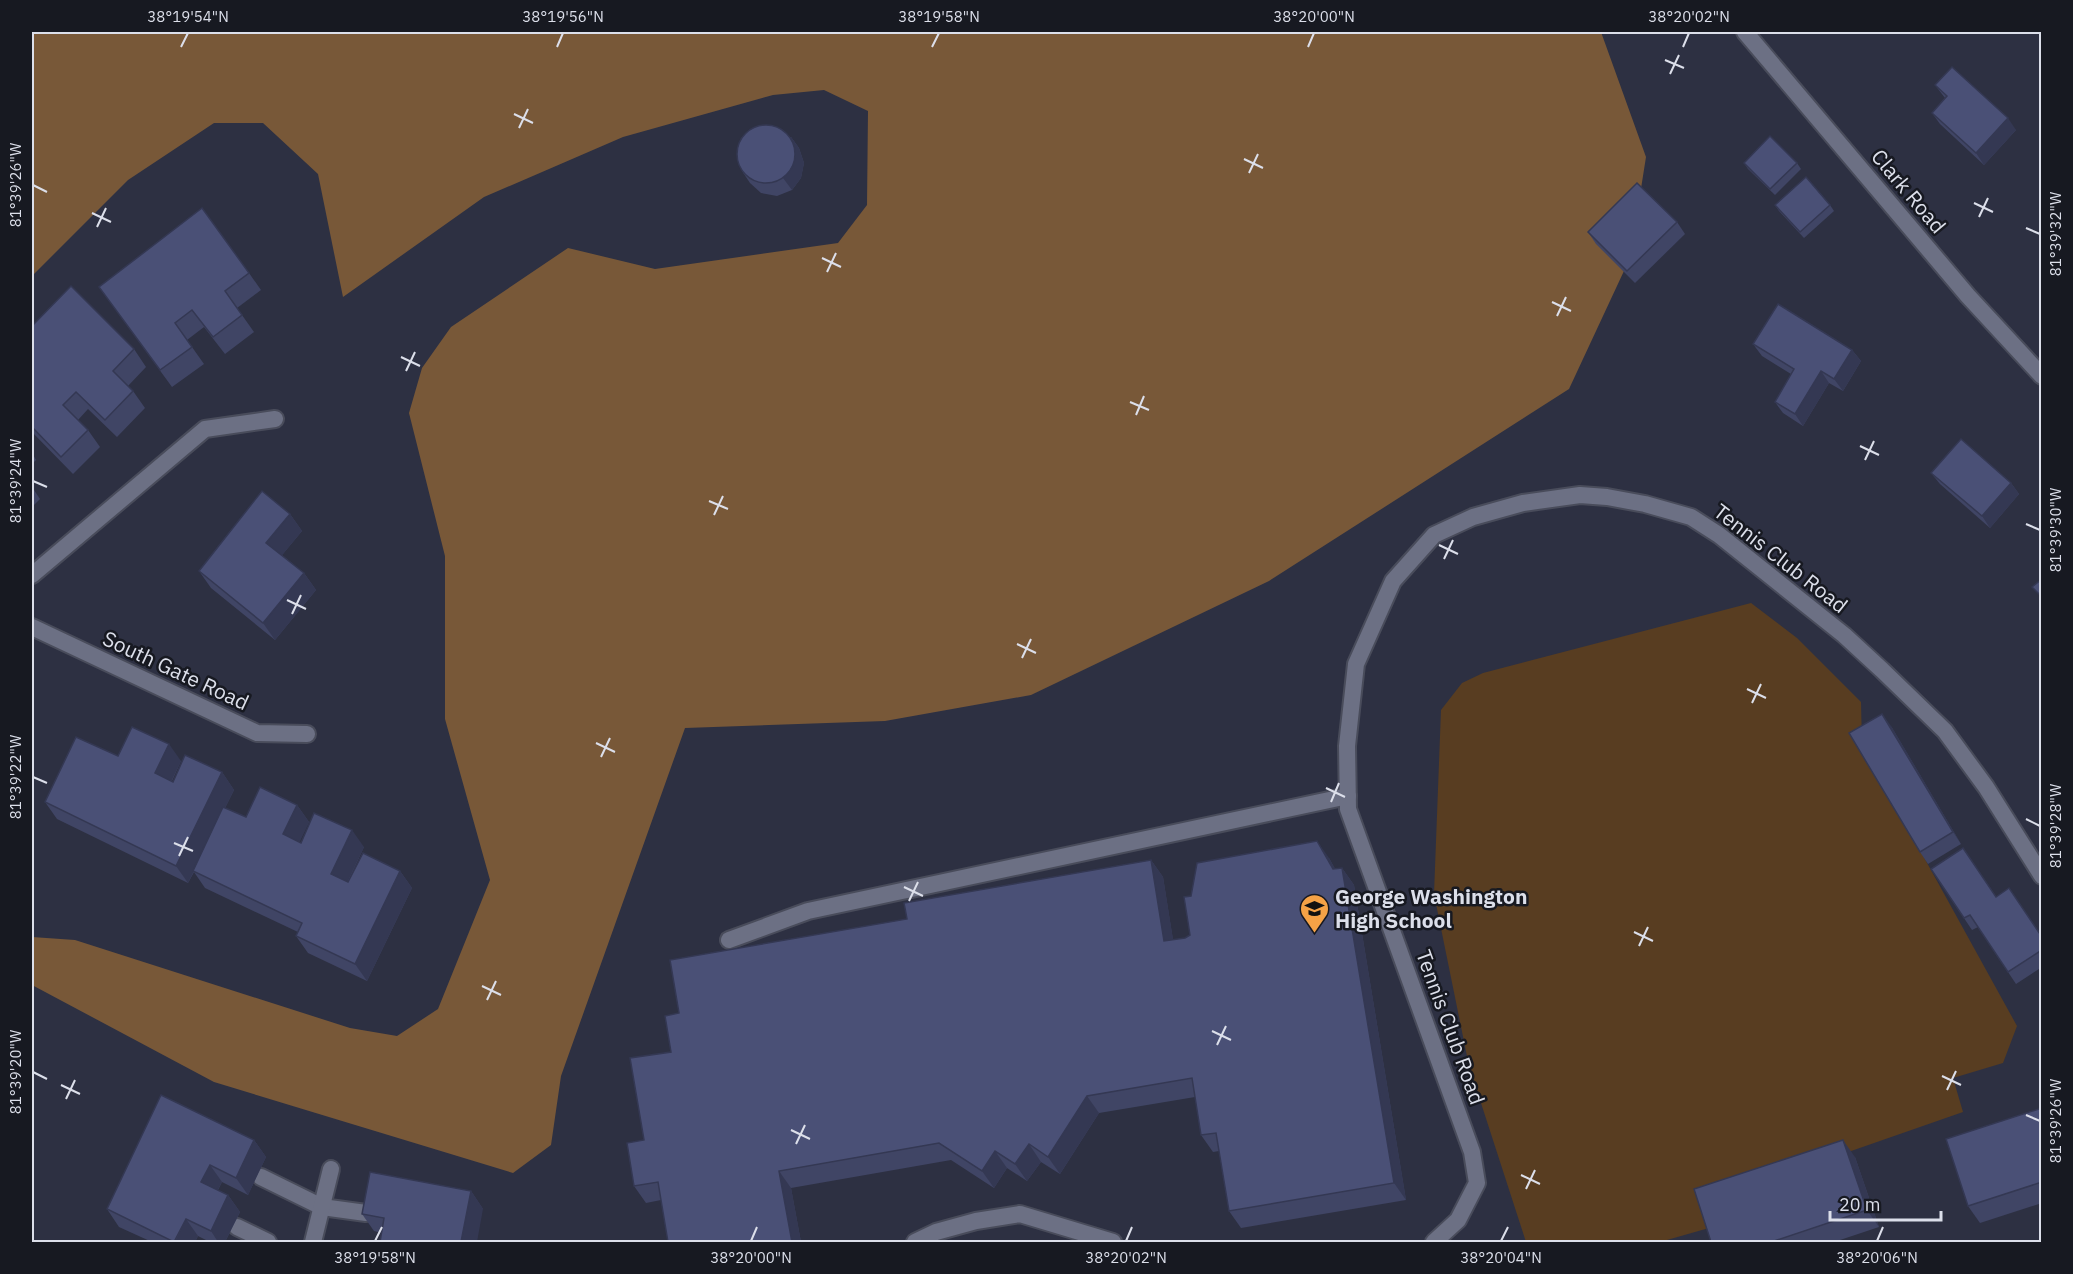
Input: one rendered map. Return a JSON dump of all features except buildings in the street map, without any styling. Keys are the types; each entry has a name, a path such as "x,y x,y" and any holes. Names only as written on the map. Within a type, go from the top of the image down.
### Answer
{"street":[{"name":"Clark Road","path":"1745,32 1960,286 2042,376"},
{"path":"32,575 204,429 275,419"},
{"name":"Tennis Club Road","path":"1434,1242 1458,1220 1477,1183 1472,1152 1348,809 1347,746 1356,664 1393,581 1434,535 1473,517 1523,503 1580,495 1645,504 1690,517 1719,536 1844,635 1945,731 1986,787 2042,876"},
{"name":"South Gate Road","path":"32,627 257,734 307,734"},
{"path":"729,940 807,911 1348,796"},
{"path":"312,1242 331,1169"},
{"path":"261,1177 322,1207 366,1213"},
{"path":"915,1242 956,1226 1020,1214 1113,1242"},
{"path":"237,1227 268,1242"}],"shaded area":[{"path":"32,32 1601,32 1646,157 1630,258 1569,389 1269,581 1031,695 885,721 685,728 561,1076 551,1145 513,1173 214,1082 32,985 32,937 75,940 350,1028 397,1036 438,1009 490,880 445,719 445,556 409,413 422,368 451,327 568,248 655,269 838,243 867,205 868,111 824,90 773,95 623,137 484,197 343,297 318,174 263,123 214,123 128,180 32,276"},
{"path":"1751,603 1797,638 1861,702 1862,745 2017,1026 2003,1063 1953,1078 1963,1112 1702,1203 1709,1228 1660,1242 1526,1242 1469,1066 1434,894 1441,710 1462,683 1483,673"}],"place":[{"name":"George Washington High School","path":"1314,934"}]}
